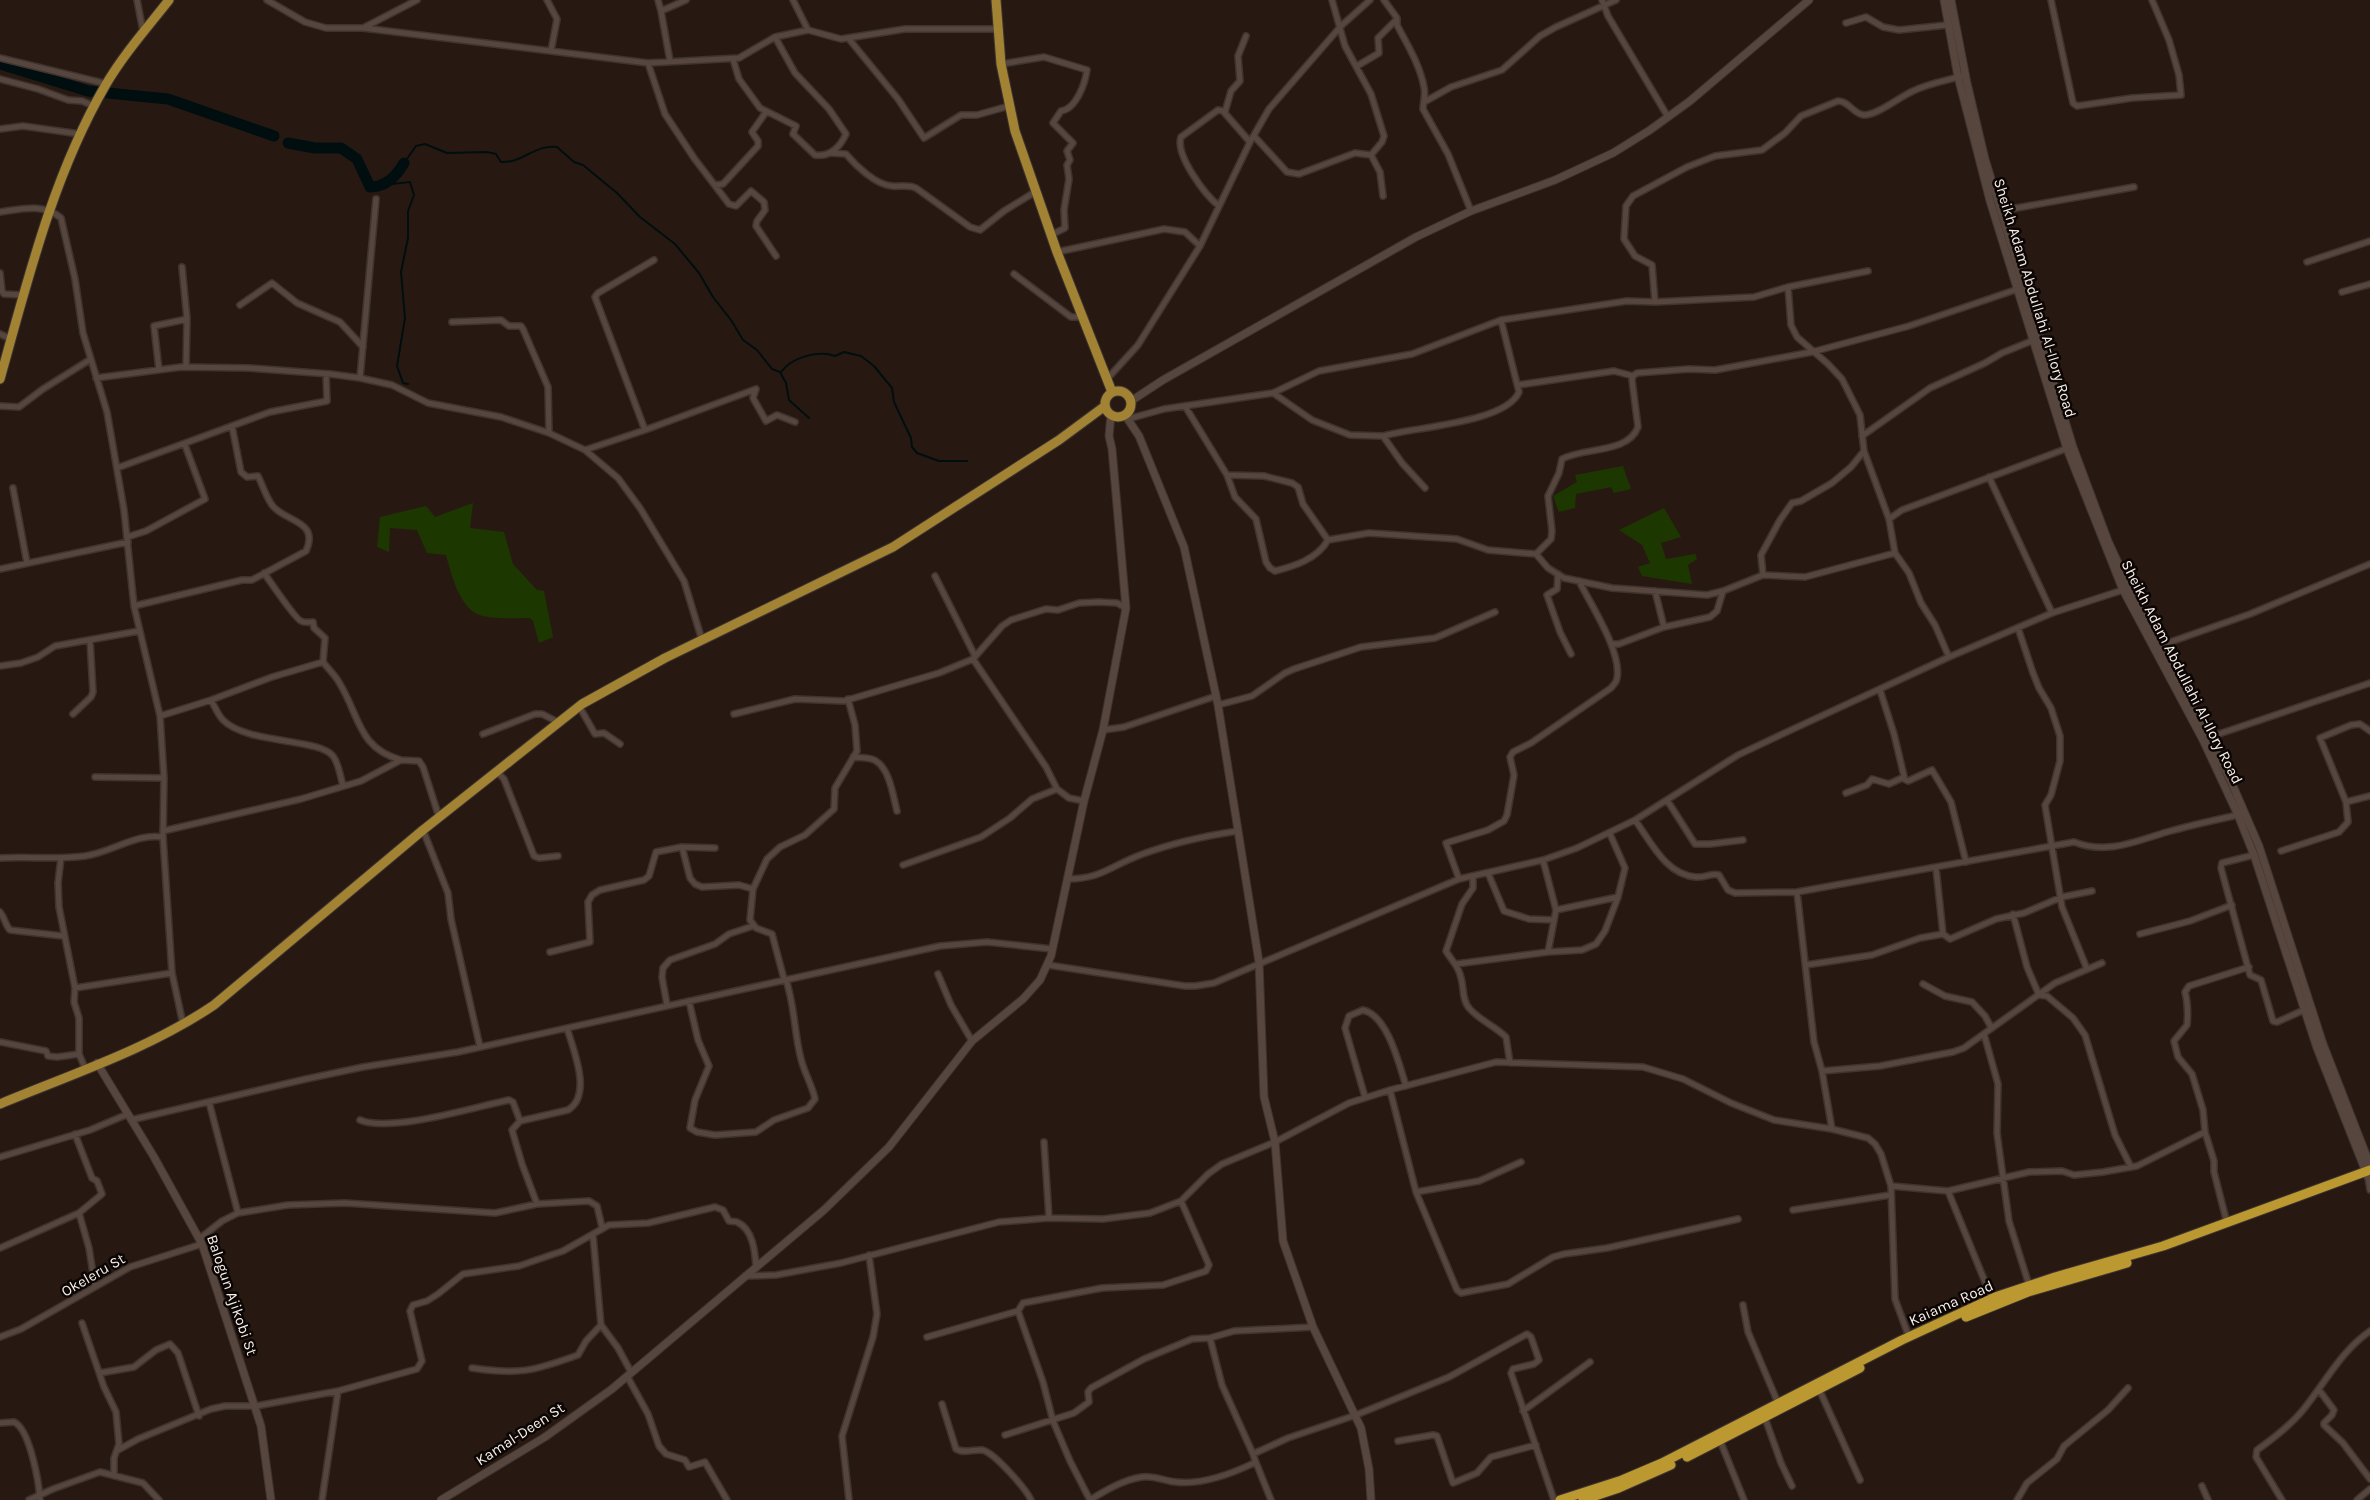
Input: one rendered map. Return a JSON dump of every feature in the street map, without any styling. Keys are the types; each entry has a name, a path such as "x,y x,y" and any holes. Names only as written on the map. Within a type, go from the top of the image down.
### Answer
{"highway":[{"name":"Kaiama Road","path":"1583,1500 1642,1479 1719,1438 1778,1403 1909,1337 1992,1299 2029,1285 2139,1254 2369,1172"},
{"name":"Kaiama Road","path":"1560,1500 1642,1472 1765,1418 1919,1338 2008,1299 2174,1248 2369,1172"}],"main road":[{"path":"0,379 50,213 80,134 106,86 143,32 169,0"},
{"path":"996,0 1001,64 1009,106 1035,192 1112,392"},
{"path":"1112,392 1126,393 1131,401 1127,417 1116,417 1108,412 1105,400 1112,392"},
{"path":"0,1104 140,1046 183,1025 214,1005 423,830 579,706 664,658 893,546 1077,428 1108,412"}],"street":[{"path":"137,0 143,32"},
{"path":"267,0 305,22 326,28 363,28 648,63 739,58 775,37 808,30 840,39 905,29 997,30"},
{"path":"363,28 417,0"},
{"path":"547,0 557,19 551,51"},
{"path":"658,0 670,62"},
{"path":"661,11 686,0"},
{"path":"794,0 808,30"},
{"path":"1332,0 1341,26 1345,46 1371,94 1384,136 1382,142 1371,155"},
{"path":"1108,378 1138,345 1200,246 1268,109 1341,26 1370,0"},
{"path":"1384,0 1397,18 1397,25 1414,59 1424,86 1426,101 1423,110 1448,154 1471,211"},
{"path":"1602,0 1668,117"},
{"path":"1426,101 1452,87 1502,70 1540,36 1616,0"},
{"path":"1131,401 1163,380 1416,237 1471,211 1555,180 1612,153 1690,101 1809,0"},
{"name":"Sheikh Adam Abdullahi Al-Ilory Road","path":"1944,0 1947,25 1958,77 1990,201 2070,448 2123,590 2203,740 2238,815 2254,855 2304,1010 2369,1172"},
{"name":"Sheikh Adam Abdullahi Al-Ilory Road","path":"1951,0 1985,159 2070,448 2130,589 2230,779 2259,846 2323,1044 2369,1172"},
{"path":"2051,0 2073,103 2077,106 2132,98 2181,95 2179,74 2154,0"},
{"path":"1846,23 1866,17 1883,28 1899,30 1947,25"},
{"path":"1357,66 1379,53 1378,38 1397,18"},
{"path":"1225,112 1231,91 1240,81 1238,56 1246,36"},
{"path":"733,59 739,79 760,108 796,126 793,134 815,155 826,156 831,153 846,134 829,109 795,73 775,37"},
{"path":"849,38 898,99 924,138 961,115 977,116 1009,106"},
{"path":"1001,64 1044,57 1087,70 1075,104 1061,111 1053,123 1073,143 1067,151 1070,160 1067,165 1069,179 1064,210 1065,228 1051,235"},
{"path":"0,58 106,86"},
{"path":"648,63 665,114 714,185 733,206 736,206 751,191 764,202 765,210 756,226 776,256"},
{"path":"1655,302 1652,265 1635,256 1624,239 1626,206 1633,196 1687,167 1715,156 1762,150 1785,133 1801,116 1838,101 1843,101 1858,113 1867,115 1904,97 1912,91 1966,75"},
{"path":"0,79 94,106"},
{"path":"1219,206 1202,190 1180,147 1181,137 1218,110 1225,112 1250,142"},
{"path":"714,185 723,184 758,146 758,141 752,132 766,112"},
{"path":"0,129 24,126 80,134"},
{"path":"1254,136 1287,172 1292,174 1299,174 1355,153 1371,155"},
{"path":"831,153 846,154 853,163 886,185 916,188 970,227 980,230 1004,210 1035,192"},
{"path":"1371,155 1380,172 1383,196"},
{"path":"2000,211 2134,187"},
{"path":"360,378 376,199"},
{"path":"0,212 34,207 42,208 61,218 66,236 82,333 107,412 127,539 134,606 160,716 164,778 163,834 172,973 183,1025"},
{"path":"1057,252 1164,229 1185,232 1200,246"},
{"path":"2307,262 2370,241"},
{"path":"645,430 595,297 598,293 654,260"},
{"path":"182,267 187,319 186,367"},
{"path":"1371,1500 1369,1469 1361,1428 1313,1327 1283,1240 1275,1142 1264,1097 1259,962 1218,705 1184,547 1139,436 1127,417 1164,409 1273,393 1319,371 1412,354 1501,320 1628,301 1655,302 1754,297 1788,287 1868,271"},
{"path":"0,274 4,294 24,295"},
{"path":"1014,274 1072,317 1083,317"},
{"path":"240,305 272,283 297,303 340,322 363,347"},
{"path":"2342,292 2370,284"},
{"path":"1788,287 1791,325 1797,337 1842,379 1852,396 1860,415 1864,451 1889,519 1895,552 1909,573 1921,603 1935,626 1949,657"},
{"path":"1518,385 1614,371 1633,376 1637,373 1715,370 1812,352 1909,326 2018,289"},
{"path":"159,370 154,326 187,319"},
{"path":"452,322 501,320 506,325 521,326 548,387 549,433"},
{"path":"1273,393 1312,420 1350,435 1383,436 1444,426 1499,410 1516,400 1519,392 1501,320"},
{"path":"0,334 11,339"},
{"path":"1862,436 1930,388 1985,363 2002,353 2034,340"},
{"path":"0,406 19,407 42,389 91,360"},
{"path":"96,378 186,367 249,368 360,378 397,387 428,403 501,417 549,433 584,450 618,478 660,538 684,581 702,640"},
{"path":"117,468 185,445 270,412 327,401 326,374"},
{"path":"1536,554 1551,539 1552,531 1548,496 1559,472 1562,459 1571,454 1622,444 1636,433 1638,427 1633,376"},
{"path":"584,450 645,430 756,389 753,398 766,421 777,415 795,422"},
{"path":"1185,406 1227,475 1235,497 1255,517 1266,562 1275,571 1300,563 1322,550 1328,540 1369,533 1457,539 1488,550 1536,554 1548,568 1564,578 1612,588 1706,595 1723,591 1763,575 1805,577 1895,552"},
{"name":"Kamal-Deen St","path":"441,1500 545,1437 612,1389 824,1210 882,1154 972,1041 1033,990 1048,965 1052,949 1084,801 1103,730 1126,608 1124,568 1108,412"},
{"path":"134,606 242,580 252,580 302,555 308,546 308,534 305,527 274,508 258,476 247,477 241,472 232,426"},
{"path":"1383,436 1402,463 1425,488"},
{"path":"0,569 127,539 146,531 205,499 185,445"},
{"path":"1889,519 1919,502 2070,448"},
{"path":"1763,575 1761,555 1780,520 1792,503 1801,501 1832,483 1851,467 1864,451"},
{"path":"1227,475 1264,476 1292,483 1298,487 1303,504 1328,540"},
{"path":"1989,477 2052,613"},
{"path":"12,488 27,563"},
{"path":"2159,646 2250,614 2370,564"},
{"path":"264,573 295,616 300,621 313,622 314,628 325,638 323,662 341,684 362,729 374,748 401,760 419,761 423,767 439,817"},
{"path":"1558,574 1557,589 1547,595 1560,632 1571,654"},
{"path":"935,576 974,657 1046,768 1057,789 1069,798 1084,801"},
{"path":"1459,879 1446,843 1488,830 1504,821 1507,815 1514,774 1510,757 1513,752 1530,743 1612,688 1617,680 1617,664 1611,644 1579,581"},
{"path":"1048,965 1195,986 1214,983 1259,962 1459,879 1543,860 1610,834 1738,755 1949,657 2052,613 2123,590"},
{"path":"1655,591 1664,626"},
{"path":"1611,644 1619,644 1664,626 1714,615 1723,591"},
{"path":"734,714 795,699 848,699 940,673 974,657 1006,623 1046,609 1058,610 1079,603 1099,602 1117,603 1126,608"},
{"path":"1218,705 1252,696 1294,669 1361,647 1435,638 1495,612"},
{"path":"2018,628 2033,673 2039,688 2051,708 2060,736 2060,762 2051,795 2046,804 2062,907 2087,969"},
{"path":"0,666 21,663 38,657 55,646 139,631"},
{"path":"73,714 91,698 93,692 90,640"},
{"path":"160,716 211,700 272,677 323,662"},
{"path":"2208,738 2370,683"},
{"path":"1880,690 1894,734 1904,776 1902,778"},
{"path":"1103,730 1124,727 1216,696"},
{"path":"689,1001 698,1040 709,1066 695,1100 690,1128 697,1132 715,1134 756,1132 774,1120 808,1108 815,1099 809,1077 801,1062 792,998 772,934 754,926 750,920 750,902 753,889 767,859 780,847 805,835 832,813 834,809 835,788 857,751 858,744 848,699"},
{"path":"211,700 223,720 233,727 266,738 323,749 328,752 336,762 343,785"},
{"path":"579,706 595,734 604,733 620,744"},
{"path":"483,734 535,714 542,714 558,722"},
{"path":"2281,851 2339,832 2348,822 2346,802 2320,738 2351,725 2360,724 2370,731"},
{"path":"853,757 875,759 882,766 888,778 897,811"},
{"path":"0,858 87,856 107,851 145,836 163,834 301,799 374,775 401,760"},
{"path":"1846,793 1867,785 1872,779 1889,784 1902,778 1908,780 1932,770 1951,802 1966,862"},
{"path":"496,771 504,779 534,856 539,858 558,856"},
{"path":"96,777 164,778"},
{"path":"903,864 981,837 1010,818 1032,799 1057,789"},
{"path":"2346,802 2370,796"},
{"path":"1667,800 1694,844 1743,840"},
{"path":"1634,820 1664,860 1678,873 1697,877 1719,874 1728,890 1734,893 1798,892 1833,884 1936,868 2074,842 2096,848 2119,846 2136,843 2165,832 2238,815"},
{"path":"423,830 448,894 450,918 480,1047"},
{"path":"1067,879 1104,874 1138,856 1184,840 1238,831"},
{"path":"1456,964 1548,952 1582,950 1596,944 1605,931 1618,897 1625,868 1610,834"},
{"path":"682,847 690,878 695,884 702,887 740,885 753,889"},
{"path":"550,952 590,942 588,902 592,895 600,890 644,880 649,876 656,852 682,847 715,848"},
{"path":"2254,855 2222,863 2221,868 2250,975 2261,980 2273,1021 2277,1022 2304,1010"},
{"path":"61,858 58,883 59,907 75,988 74,1002 79,1018 79,1054 85,1068"},
{"path":"1543,860 1556,910 1548,952"},
{"path":"1936,868 1943,934"},
{"path":"1488,873 1504,911 1529,919 1554,920"},
{"path":"1472,876 1473,888 1462,904 1446,951 1450,959 1456,964 1467,1005 1474,1014 1506,1037 1510,1063"},
{"path":"1806,965 1872,955 1920,938 1943,934 1950,939 2013,914 2024,913 2062,898 2092,891"},
{"path":"1798,892 1814,1042 1822,1071 1832,1129"},
{"path":"1556,910 1618,897"},
{"path":"2140,934 2190,920 2232,905"},
{"path":"0,912 6,919 7,927 10,930 64,936"},
{"path":"2013,914 2027,967 2039,995"},
{"path":"667,1005 663,968 670,960 715,944 729,934 754,926"},
{"path":"0,1157 130,1117 209,1102 364,1067 480,1047 940,946 987,942 1052,949"},
{"path":"1822,1071 1888,1065 1953,1052 1984,1034 1991,1027 2055,983 2102,963"},
{"path":"2227,1223 2214,1172 2214,1161 2206,1132 2203,1110 2192,1074 2175,1050 2174,1041 2187,1025 2186,989 2189,986 2249,967"},
{"path":"75,988 172,973"},
{"path":"938,974 951,1005 972,1041"},
{"path":"1923,984 1945,996 1972,1002 1985,1016 1991,1027"},
{"path":"2039,995 2047,996 2073,1018 2085,1035 2115,1135 2131,1167"},
{"path":"1365,1097 1345,1028 1349,1016 1363,1010 1376,1016 1391,1040 1406,1086"},
{"path":"537,1204 512,1130 520,1121 568,1110 573,1105 581,1084 567,1028"},
{"path":"1984,1034 1998,1084 1997,1133 2009,1221 2029,1285"},
{"path":"0,1042 46,1051 48,1056 57,1057 79,1054"},
{"path":"745,1276 776,1275 869,1255 999,1222 1049,1218 1103,1219 1150,1213 1181,1201 1208,1174 1222,1164 1275,1142 1365,1097 1496,1062 1644,1067 1684,1079 1732,1103 1774,1120 1832,1129 1868,1138 1875,1144 1881,1154 1891,1186 1895,1299 1909,1337"},
{"name":"Balogun Ajikobi St","path":"97,1063 201,1242 256,1406 265,1446 271,1500"},
{"path":"1390,1090 1416,1192 1457,1290 1465,1294 1508,1284 1553,1257 1607,1248 1738,1219"},
{"path":"360,1120 375,1124 424,1119 509,1100 513,1102 520,1121"},
{"path":"209,1102 238,1213"},
{"path":"1891,1186 1948,1191 2029,1172 2062,1171 2074,1175 2131,1167 2206,1132"},
{"path":"0,1248 79,1213 102,1194 97,1181 92,1178 75,1134"},
{"path":"1044,1142 1049,1218"},
{"path":"1416,1192 1478,1181 1522,1162"},
{"path":"2369,1172 2370,1190"},
{"path":"1948,1191 1992,1299"},
{"path":"1793,1210 1890,1195"},
{"path":"201,1242 222,1221 238,1213 288,1206 345,1203 495,1213 537,1204 590,1201 597,1206 602,1227"},
{"path":"927,1337 1018,1311 1023,1303 1102,1288 1163,1285 1208,1269 1209,1266 1181,1201"},
{"path":"118,1450 138,1439 198,1416 211,1409 225,1406 256,1406 338,1391 389,1378 421,1366 422,1361 410,1312 413,1304 427,1301 463,1274 519,1266 563,1250 593,1235 609,1224 648,1223 715,1207 723,1210 729,1221 738,1222 748,1234 754,1244 756,1266"},
{"path":"79,1213 89,1248 95,1286"},
{"path":"593,1235 601,1325 618,1348 660,1446 666,1454 685,1460 689,1467 705,1462 727,1500"},
{"name":"Okeleru St","path":"0,1337 21,1329 73,1301 95,1286 148,1260 201,1242"},
{"path":"849,1500 842,1436 874,1337 877,1314 869,1255"},
{"path":"1743,1305 1748,1332 1778,1403"},
{"path":"1018,1311 1053,1421 1070,1461 1090,1500 1116,1485 1134,1479 1152,1476 1176,1482 1207,1481 1247,1466 1254,1457 1288,1438 1356,1415 1449,1377 1528,1334 1531,1337 1539,1360 1534,1364 1513,1369 1511,1373 1554,1500"},
{"path":"82,1323 116,1412 118,1450 114,1458 114,1475"},
{"path":"472,1368 503,1373 525,1372 547,1366 578,1355 586,1341 601,1325"},
{"path":"1005,1435 1074,1413 1087,1404 1091,1388 1144,1359 1192,1339 1210,1338 1234,1331 1313,1327"},
{"path":"2282,1500 2255,1454 2257,1450 2286,1429 2319,1390 2346,1351 2370,1331"},
{"path":"1210,1338 1222,1385 1271,1500"},
{"path":"100,1373 134,1367 156,1350 170,1344 178,1353 198,1416"},
{"path":"1523,1411 1590,1362"},
{"path":"2017,1500 2027,1482 2057,1459 2064,1446 2108,1410 2128,1388"},
{"path":"1819,1389 1860,1480"},
{"path":"2319,1390 2334,1410 2324,1425 2344,1443 2370,1479"},
{"path":"322,1500 338,1391"},
{"path":"942,1404 956,1449 960,1451 984,1450 995,1458 1031,1500"},
{"path":"1765,1418 1781,1464 1792,1486"},
{"path":"0,1423 14,1422 22,1428 35,1468 40,1497"},
{"path":"1398,1441 1433,1435 1437,1436 1453,1483 1477,1473 1491,1457 1536,1445"},
{"path":"1719,1438 1744,1500"},
{"path":"28,1500 40,1497 95,1473 114,1475 143,1483 159,1500"},
{"path":"2202,1486 2208,1500"},
{"path":"2357,1500 2370,1489"}],"green space":[{"path":"1623,466 1631,489 1614,493 1611,487 1576,494 1575,508 1559,512 1553,496 1577,482 1575,475"},
{"path":"473,503 470,528 504,532 513,564 537,590 544,591 553,637 539,643 533,621 530,618 494,618 475,613 460,595 446,555 427,553 417,530 390,528 389,552 377,547 380,517 426,506 435,517"},
{"path":"1664,508 1681,537 1661,543 1666,559 1695,554 1697,559 1688,565 1692,584 1642,576 1638,567 1650,563 1642,545 1619,530"}],"waterway":[{"path":"0,64 88,91 168,99 274,136"},
{"path":"288,143 315,148 341,148 357,159 370,187 386,183 398,173 404,163"},
{"path":"404,163 416,146 425,144 447,153 487,152 496,154 501,162 516,160 542,148 557,147 574,162 583,165 617,193 640,217 675,244 699,273 743,340 757,350 772,369 780,372 786,383 789,400 809,418"},
{"path":"382,185 410,182 414,195 408,211 408,238 401,272 405,318 397,366 403,383 408,384"},
{"path":"781,372 792,362 813,354 835,356 844,352 861,356 874,366 892,388 894,402 911,438 912,447 917,453 939,461 967,461"}]}
